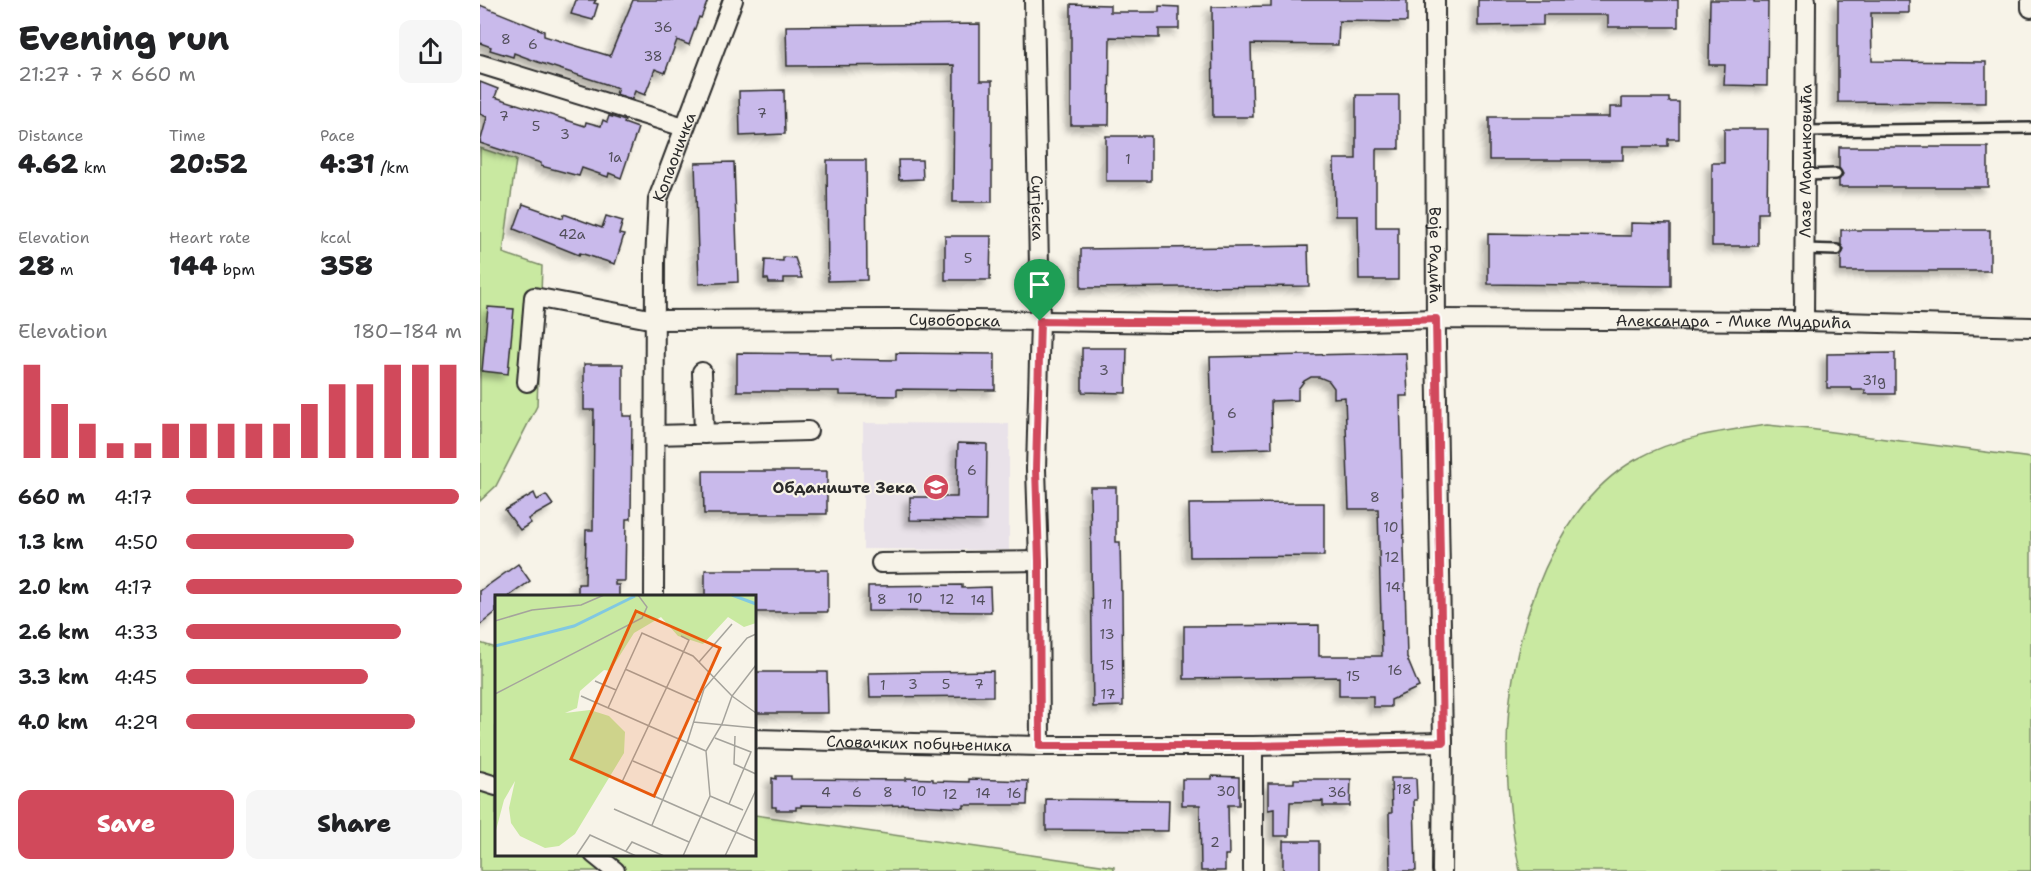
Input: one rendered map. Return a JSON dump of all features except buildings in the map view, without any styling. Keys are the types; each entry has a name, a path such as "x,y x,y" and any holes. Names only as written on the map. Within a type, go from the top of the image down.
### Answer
{"street":[{"name":"Копаоничка","path":"654,595 655,261 658,199 733,0"},
{"name":"Сутјеска","path":"1034,0 1040,321 1036,469 1040,746"},
{"name":"Воје Радића","path":"1435,0 1436,319 1443,742 1442,871"},
{"name":"Лазе Маринковића","path":"1804,321 1806,0"},
{"path":"2031,0 2031,8"},
{"path":"480,64 684,127"},
{"path":"527,382 534,297 655,320"},
{"name":"Сувоборска","path":"655,320 900,319 1177,323 1436,319"},
{"name":"Александра - Мике Мудрића","path":"1436,319 1804,321 2031,327"},
{"path":"702,372 704,434"},
{"path":"655,435 808,431"},
{"path":"881,563 1039,561"},
{"name":"Словачких побуњеника","path":"756,739 1040,746 1253,746 1443,742"},
{"path":"1253,746 1253,871"},
{"path":"480,781 495,786"},
{"path":"595,856 615,871"}],"lane":[{"path":"1805,131 2031,128"},
{"path":"1805,175 1836,174"},
{"path":"1804,249 1837,250"}],"shaded area":[{"name":"Обданиште Зека","path":"863,423 1009,424 1009,550 863,549"}],"green space":[{"path":"480,148 516,160 503,253 542,266 537,406 496,486 480,501"},
{"path":"1767,425 2031,458 2031,871 1520,871 1512,827 1508,783 1508,714 1523,631 1536,589 1554,550 1576,514 1603,484 1635,460 1683,440"},
{"path":"480,643 495,648 495,856 756,856 756,815 1114,867 1114,871 480,871"}],"place":[{"name":"Обданиште Зека","path":"936,487"}],"route":[{"path":"1436,319 1443,742 1253,746 1040,746 1036,469 1040,321 1177,323 1436,319"}]}
